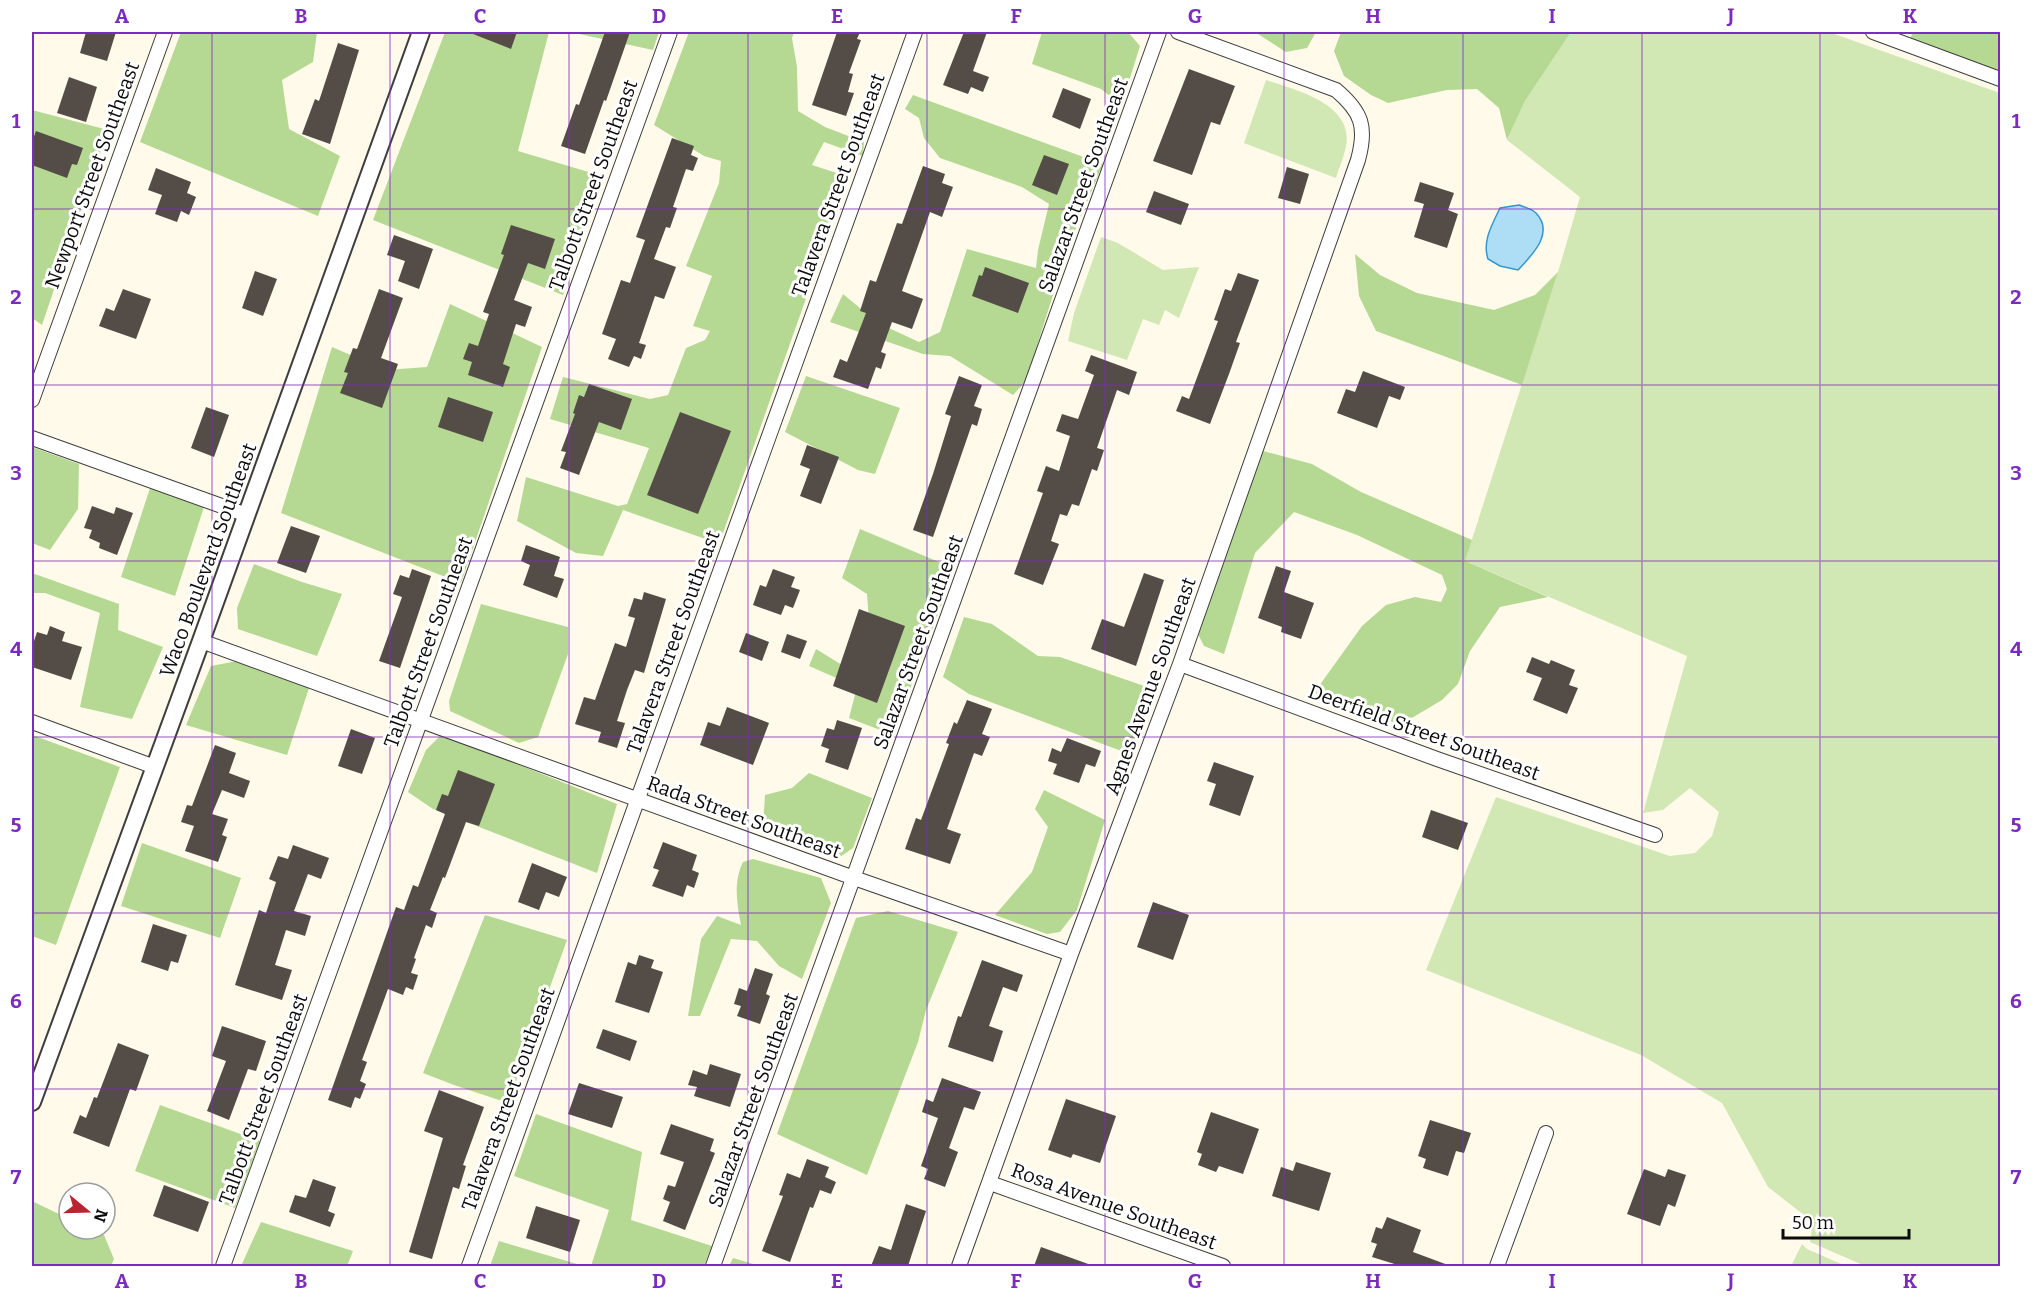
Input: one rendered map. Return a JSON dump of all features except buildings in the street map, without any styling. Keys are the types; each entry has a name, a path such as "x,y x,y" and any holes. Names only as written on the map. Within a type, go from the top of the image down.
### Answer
{"street":[{"name":"Newport Street Southeast","path":"32,400 165,32"},
{"name":"Waco Boulevard Southeast","path":"32,1102 422,32"},
{"name":"Talbott Street Southeast","path":"223,1266 670,32"},
{"name":"Talavera Street Southeast","path":"469,1266 915,32"},
{"name":"Salazar Street Southeast","path":"713,1266 1159,32"},
{"name":"Agnes Avenue Southeast","path":"959,1266 1071,954 1180,664 1364,139 1359,116 1352,103 1336,90 1178,32"},
{"path":"1873,32 2001,79"},
{"path":"32,438 247,515"},
{"name":"Rada Street Southeast","path":"201,641 854,878 1071,954"},
{"name":"Deerfield Street Southeast","path":"1180,664 1437,759 1655,835"},
{"path":"32,722 155,767"},
{"path":"1497,1266 1546,1133"},
{"name":"Rosa Avenue Southeast","path":"990,1183 1223,1266"}],"green space":[{"path":"181,32 317,32 313,62 282,80 289,129 340,156 318,216 140,142"},
{"path":"445,32 549,32 518,151 602,176 563,295 373,220"},
{"path":"570,32 659,32 653,50"},
{"path":"689,32 794,32 792,38 797,67 798,111 825,127 864,142 863,156 824,142 812,165 849,177 723,533 714,542 623,510 603,556 576,553 517,521 526,477 618,506 627,504 649,448 550,419 563,377 650,399 668,395 686,348 705,340 710,331 693,326 712,276 686,266 719,183 721,161 704,156 654,125"},
{"path":"1042,32 1128,32 1140,46 1130,78 1116,101 1101,89 1032,64"},
{"path":"1261,32 1316,32 1307,48 1286,52 1258,34"},
{"path":"1341,32 1571,32 1525,101 1507,140 1499,108 1477,89 1447,90 1388,103 1371,95 1344,76 1334,51"},
{"path":"1571,32 1829,32 2000,93 2000,1266 1865,1266 1810,1242 1813,1222 1768,1187 1722,1103 1641,1055 1426,970 1496,797 1670,856 1695,853 1712,836 1719,812 1690,788 1663,810 1643,813 1687,656 1465,561 1580,197 1507,140 1525,101"},
{"path":"1913,32 2000,32 2000,71 1910,39"},
{"path":"1266,80 1307,94 1332,109 1341,119 1346,132 1346,146 1336,178 1244,143"},
{"path":"913,95 1103,164 1068,247 1026,381 1013,395 950,356 923,354 830,322 843,294 878,323 919,342 940,332 967,249 1036,268 1049,204 1022,187 940,158 924,138 919,118 905,109"},
{"path":"32,110 108,130 42,325 32,318"},
{"path":"1101,237 1118,243 1163,270 1199,267 1179,318 1165,310 1159,325 1143,319 1127,360 1068,341 1074,313"},
{"path":"1355,254 1380,275 1417,293 1494,310 1535,295 1558,272 1522,385 1376,331 1359,296"},
{"path":"450,304 542,347 461,583 281,513 332,347 386,370 427,367"},
{"path":"806,376 900,408 875,474 858,470 785,432"},
{"path":"32,447 79,464 78,509 50,550 32,543"},
{"path":"1263,451 1312,464 1361,492 1472,540 1465,561 1548,597 1500,607 1470,651 1458,684 1442,700 1400,725 1314,693 1362,626 1386,605 1415,597 1441,602 1447,589 1442,575 1357,535 1294,512 1255,553 1224,654 1204,646 1198,634"},
{"path":"150,488 204,507 175,596 121,577"},
{"path":"860,529 951,567 948,587 893,735 849,718 857,687 809,666 816,649 855,673 871,650 867,594 842,578"},
{"path":"254,564 342,594 317,656 238,629 237,608"},
{"path":"32,573 119,604 118,630 163,647 132,719 80,707 100,613 45,593 32,593"},
{"path":"481,604 568,627 568,654 538,737 519,743 450,711 449,701"},
{"path":"964,617 992,624 1038,656 1060,657 1156,690 1132,755 969,694 943,677"},
{"path":"237,661 309,688 287,755 186,725 211,666"},
{"path":"442,734 617,804 597,873 433,809 408,792 426,750"},
{"path":"32,735 120,767 56,945 32,936"},
{"path":"809,773 872,798 853,848 840,857 763,825 765,795 792,788"},
{"path":"1044,790 1105,820 1077,910 1060,932 1047,934 995,915 1032,872 1048,827 1035,809"},
{"path":"142,843 241,878 220,938 121,906"},
{"path":"753,859 821,878 831,903 802,979 779,966 757,941 731,939 700,1016 688,1016 701,939 717,916 741,925 737,901 738,877 743,862"},
{"path":"888,911 958,932 926,1010 918,1042 867,1175 777,1134 856,918"},
{"path":"485,915 567,940 508,1103 423,1073"},
{"path":"160,1105 260,1141 235,1208 135,1171"},
{"path":"536,1114 642,1152 631,1220 712,1246 704,1266 591,1266 609,1210 514,1176"},
{"path":"32,1201 57,1213 57,1241 106,1241 114,1259 111,1266 32,1266"},
{"path":"261,1222 353,1251 347,1266 241,1266"},
{"path":"499,1241 584,1266 490,1266"},
{"path":"1802,1244 1807,1249 1846,1266 1791,1266"},
{"path":"733,1258 760,1266 729,1266"}],"water":[{"path":"1519,205 1536,213 1543,228 1535,251 1518,270 1500,266 1488,259 1486,246 1500,208"}]}
